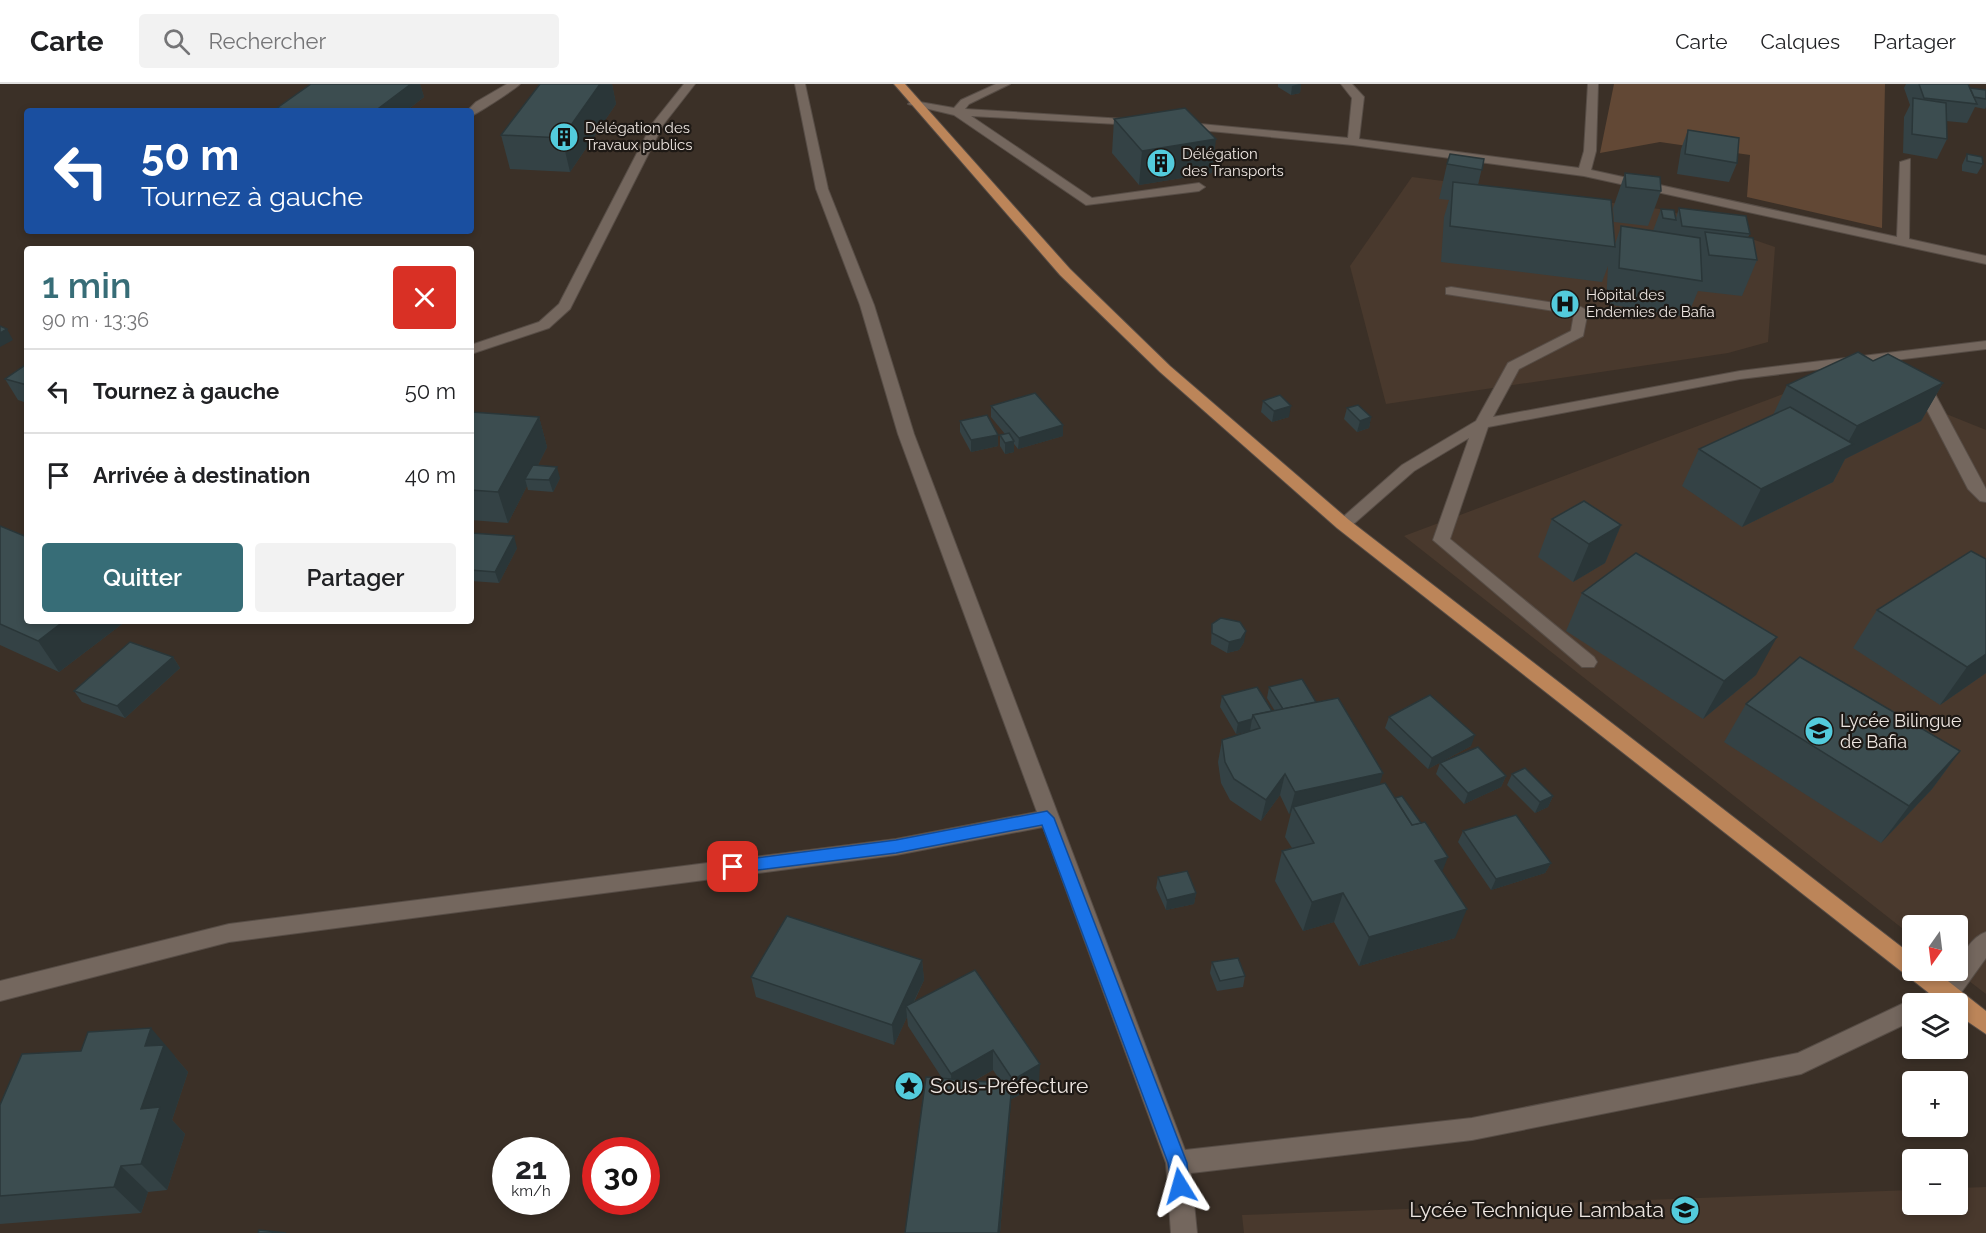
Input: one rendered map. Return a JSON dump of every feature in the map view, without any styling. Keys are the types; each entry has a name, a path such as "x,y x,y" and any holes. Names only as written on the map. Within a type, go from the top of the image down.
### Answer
{"main road":[{"path":"899,84 914,104 1074,280 1165,369 1343,524 1902,959"},
{"path":"1931,981 1946,993"},
{"path":"1968,1010 1986,1024"}],"street":[{"path":"474,110 480,104 515,84"},
{"path":"474,349 544,325 565,306 658,124 690,84"},
{"path":"800,84 822,189 867,305 909,443 1047,818 1178,1163 1184,1233"},
{"path":"957,112 965,102 1005,84"},
{"path":"1346,84 1358,97 1353,142"},
{"path":"1584,172 1590,151 1593,84"},
{"path":"914,104 957,112 1156,123 1353,142 1584,172 1986,260"},
{"path":"957,112 1090,202 1198,188"},
{"path":"1903,242 1906,162"},
{"path":"1451,291 1581,311 1578,333 1513,366 1482,424 1441,540 1588,662"},
{"path":"1343,524 1408,468 1482,424 1740,375 1986,345"},
{"path":"1898,356 1928,392 1976,489 1986,497"},
{"path":"0,991 228,933 896,847 1047,818"},
{"path":"1948,993 1986,941"},
{"path":"1178,1163 1472,1129 1801,1063 1902,1015"}],"shaded area":[{"path":"1614,84 1885,84 1882,228 1747,197 1750,155 1660,142 1600,153"},
{"name":"Hôpital des Endemies de Bafia","path":"1412,177 1667,210 1775,247 1768,342 1728,353 1386,404 1350,266"},
{"name":"Lycée Bilingue de Bafia","path":"1842,372 1986,430 1986,994 1968,980 1968,915 1902,915 1902,928 1404,536"},
{"name":"Lycée Technique Lambata","path":"1986,1187 1986,1233 1244,1233 1242,1215 1902,1190 1902,1215 1968,1215 1968,1188"}],"building":[{"path":"311,84 411,84 379,108 277,108"},
{"path":"540,84 600,84 562,138 501,135"},
{"path":"1919,84 1968,84 1977,104 1924,98"},
{"path":"1970,88 1986,90 1986,99 1974,97"},
{"path":"1913,98 1946,103 1947,139 1912,134"},
{"path":"1185,108 1216,139 1142,151 1114,119"},
{"path":"1688,130 1739,138 1737,163 1685,154"},
{"path":"1450,154 1484,159 1482,170 1447,164"},
{"path":"1967,154 1982,157 1983,164 1967,161"},
{"path":"1625,173 1660,177 1661,191 1626,187"},
{"path":"1453,182 1611,200 1615,247 1450,226"},
{"path":"1679,208 1746,216 1750,234 1682,226"},
{"path":"1661,209 1674,210 1676,220 1663,218"},
{"path":"1621,226 1700,238 1702,281 1619,268"},
{"path":"1705,232 1753,238 1757,260 1709,255"},
{"path":"0,326 7,329 0,333"},
{"path":"1858,352 1873,361 1888,354 1943,383 1857,426 1787,385"},
{"path":"24,366 24,384 5,379"},
{"path":"1035,393 1063,425 1019,438 991,406"},
{"path":"1280,395 1291,406 1274,411 1263,401"},
{"path":"1358,405 1371,417 1360,421 1347,408"},
{"path":"1790,407 1853,444 1761,489 1699,449"},
{"path":"474,412 539,417 498,492 474,490"},
{"path":"987,415 998,435 971,440 960,421"},
{"path":"1009,433 1014,441 1005,443 1000,435"},
{"path":"533,465 557,467 549,480 525,479"},
{"path":"1584,501 1621,525 1589,544 1552,519"},
{"path":"0,526 24,536 24,624 60,624 38,641 0,624"},
{"path":"474,533 514,536 495,572 474,570"},
{"path":"1971,551 1986,559 1986,654 1967,667 1877,610"},
{"path":"1636,553 1777,637 1724,681 1582,593"},
{"path":"1221,618 1240,622 1246,631 1241,639 1229,642 1212,633 1212,624"},
{"path":"130,642 173,657 117,706 74,691"},
{"path":"1800,657 1960,751 1909,806 1746,704"},
{"path":"1302,679 1316,702 1283,709 1269,687"},
{"path":"1257,687 1272,711 1253,715 1252,719 1238,723 1222,696"},
{"path":"1430,695 1475,735 1432,758 1389,717"},
{"path":"1338,698 1383,773 1295,792 1285,774 1266,800 1234,779 1225,762 1222,740 1260,728 1253,715"},
{"path":"1478,747 1506,776 1468,793 1440,763"},
{"path":"1525,768 1553,796 1540,802 1512,774"},
{"path":"1385,783 1412,825 1425,822 1448,857 1435,861 1467,909 1369,937 1343,893 1312,902 1282,851 1314,843 1293,807"},
{"path":"1402,796 1421,823 1412,825 1395,798"},
{"path":"1516,815 1551,863 1496,879 1463,831"},
{"path":"1187,871 1196,893 1167,900 1158,877"},
{"path":"787,916 922,960 892,1025 751,977"},
{"path":"1238,958 1245,976 1220,981 1212,962"},
{"path":"975,970 1040,1064 1013,1080 993,1050 951,1074 906,1006"},
{"path":"151,1028 145,1046 164,1045 141,1109 160,1107 141,1164 121,1166 114,1187 0,1196 0,1105 22,1054 81,1051 88,1032"},
{"path":"926,1077 1012,1084 998,1233 905,1233"},
{"path":"259,1230 286,1233 258,1233"}],"place":[{"name":"Délégation des Travaux publics","path":"564,137"},
{"name":"Délégation des Transports","path":"1161,163"},
{"name":"Hôpital des Endemies de Bafia","path":"1565,304"},
{"name":"Lycée Bilingue de Bafia","path":"1819,731"},
{"name":"Sous-Préfecture","path":"909,1086"},
{"name":"Lycée Technique Lambata","path":"1685,1210"}],"route":[{"path":"733,867 896,847 1047,818 1178,1163 1180,1186"}]}
